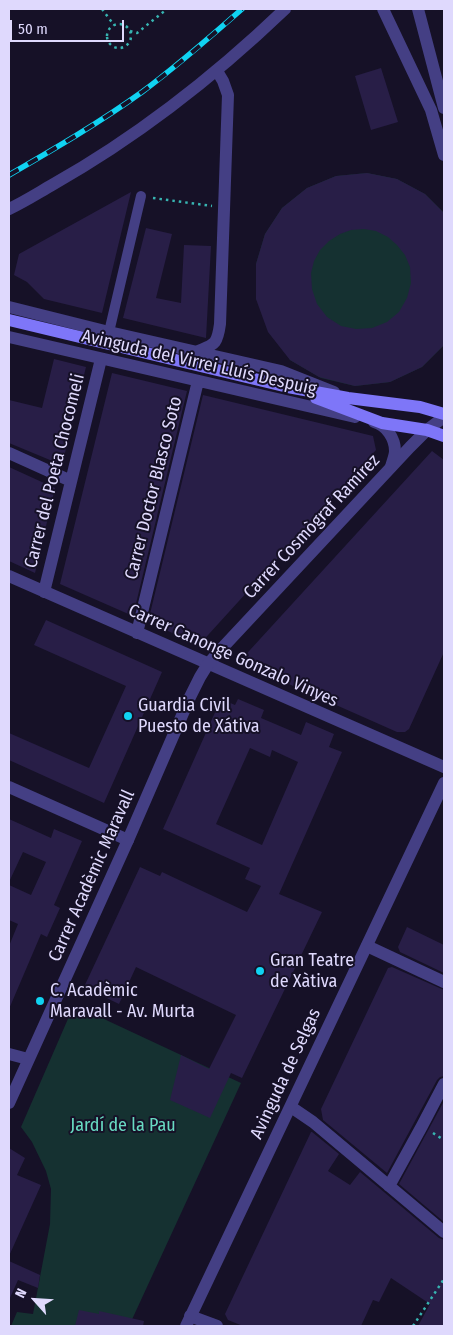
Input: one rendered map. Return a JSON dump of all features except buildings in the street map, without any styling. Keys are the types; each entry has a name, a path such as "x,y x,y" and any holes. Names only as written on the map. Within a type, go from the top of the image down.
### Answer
{"main road":[{"name":"Avinguda del Virrei Lluís Despuig","path":"9,320 288,387 348,398 420,407 444,415"},
{"name":"Avinguda del Virrei Lluís Despuig","path":"288,387 382,423 427,430 444,436"}],"street":[{"path":"9,209 83,168 164,112 217,71 285,9"},
{"path":"383,9 431,110 444,155"},
{"path":"418,9 444,108"},
{"path":"196,352 214,345 218,337 228,95 217,71"},
{"path":"109,332 141,196"},
{"name":"Avinguda del Virrei Lluís Despuig","path":"9,306 109,332 281,371 348,398"},
{"name":"Avinguda del Virrei Lluís Despuig","path":"9,338 382,423"},
{"name":"Carrer del Poeta Chocomeli","path":"44,592 101,359"},
{"name":"Carrer Doctor Blasco Soto","path":"137,633 198,381"},
{"name":"Carrer Cosmògraf Ramírez","path":"208,664 391,467 444,415"},
{"path":"382,423 392,437 394,444 395,452 391,467"},
{"path":"9,453 71,480"},
{"name":"Carrer Canonge Gonzalo Vinyes","path":"9,576 444,767"},
{"name":"Carrer Acadèmic Maravall","path":"9,1103 128,840 190,696 208,664"},
{"name":"Avinguda de Selgas","path":"188,1321 444,783"},
{"path":"9,787 128,840"},
{"path":"367,946 444,982"},
{"path":"9,1054 28,1059"},
{"path":"389,1186 444,1084"},
{"path":"290,1107 313,1122 444,1232"},
{"path":"188,1321 218,1326"}],"path":[{"path":"102,9 114,25"},
{"path":"130,31 130,39 127,45 115,48 108,42 106,34 110,27 121,24 130,31 137,33 167,9"},
{"path":"141,196 224,208"},
{"path":"413,1326 444,1279"}],"green space":[{"path":"367,173 397,179 425,194 444,213 444,345 422,367 390,382 355,386 321,378 290,360 256,299 256,264 265,234 282,208 307,188 336,176"},
{"name":"Jardí de la Pau","path":"74,1005 241,1083 129,1326 11,1326 17,1312 33,1314 50,1224 51,1189 46,1171 32,1142 21,1127"}],"railway":[{"path":"9,175 93,125 142,92 242,9"}],"place":[{"name":"Guardia Civil Puesto de Xátiva","path":"128,716"},
{"name":"Gran Teatre de Xàtiva","path":"260,971"},
{"name":"C. Acadèmic Maravall - Av. Murta","path":"40,1001"}]}
